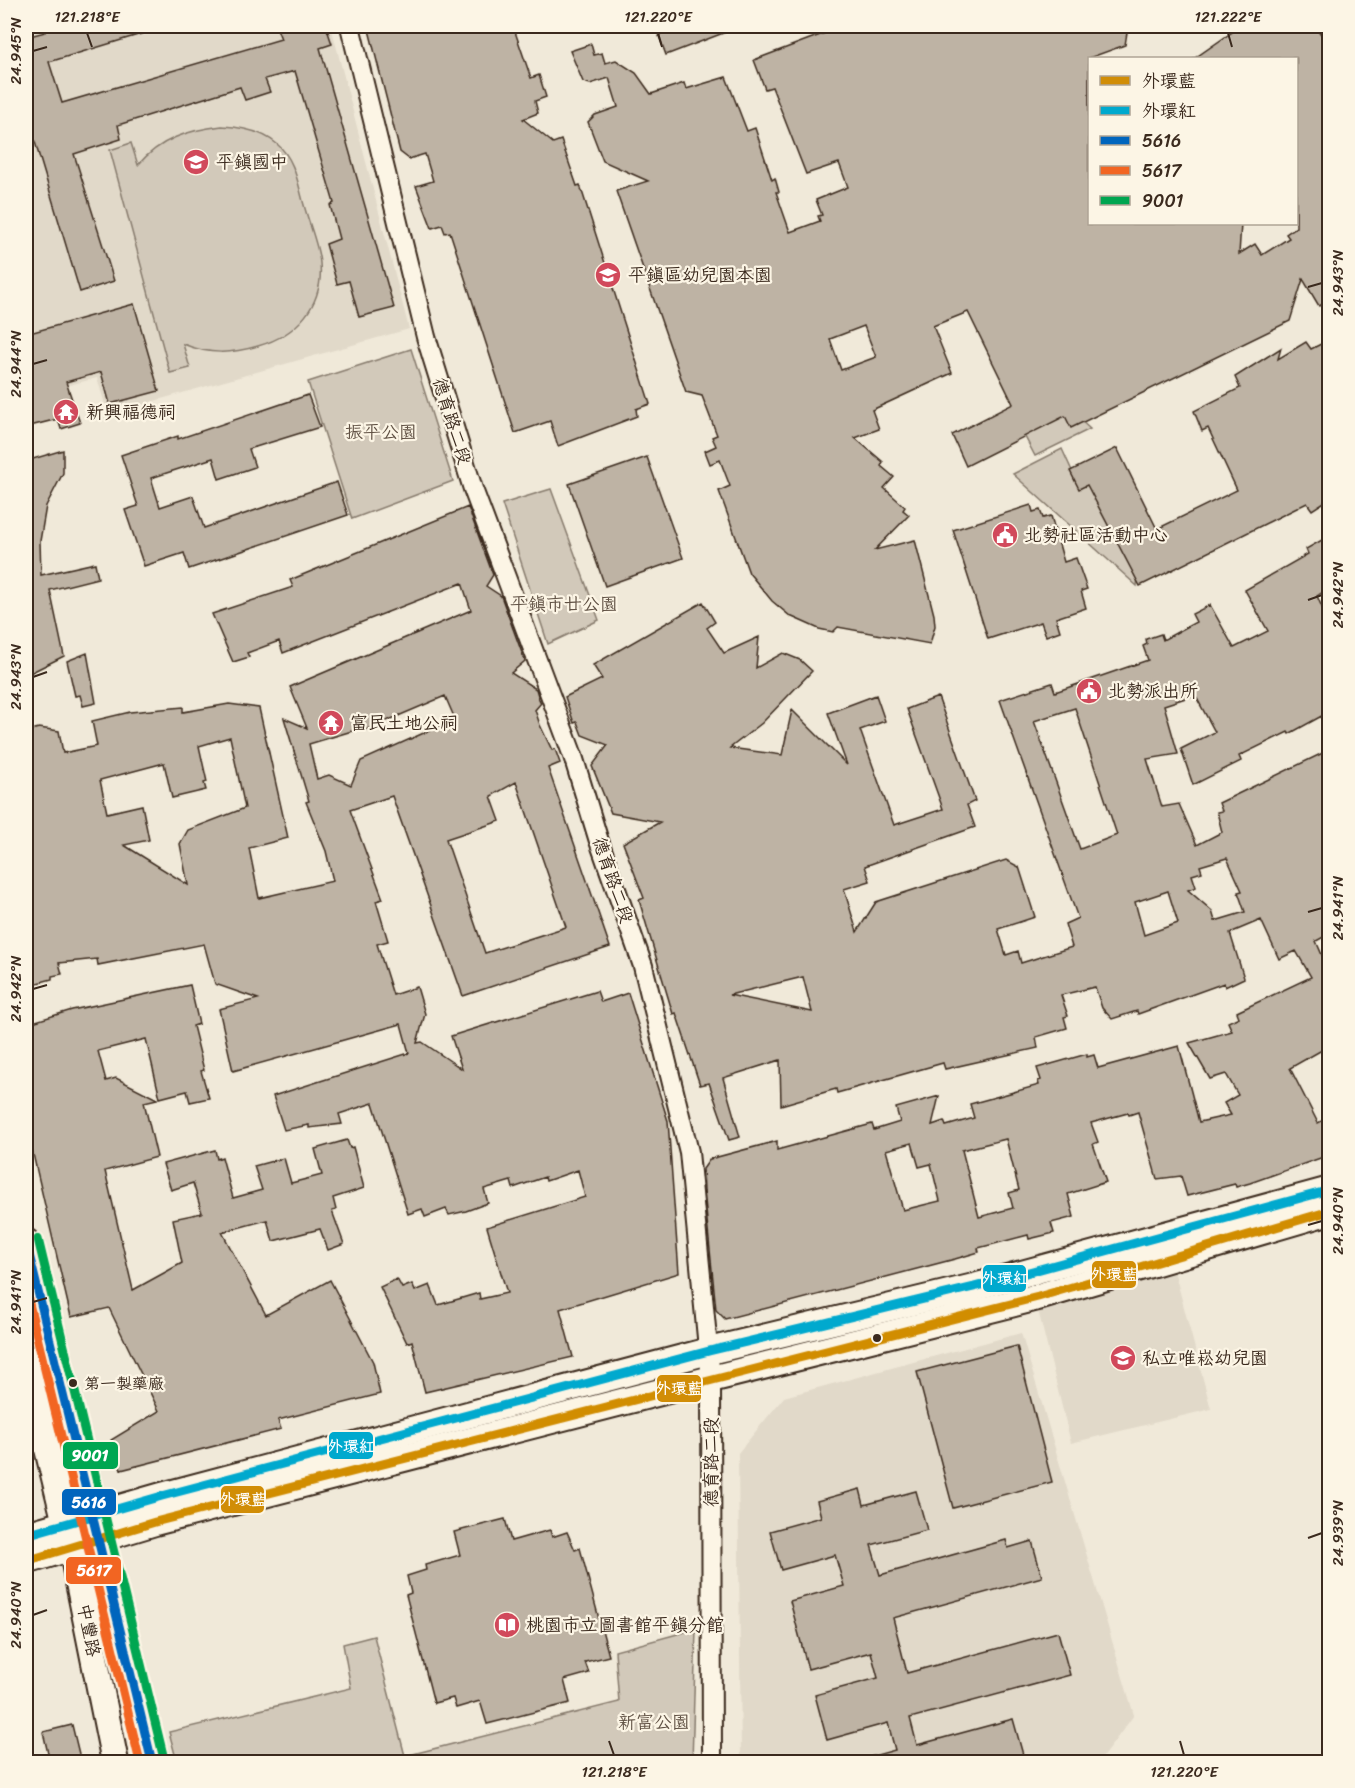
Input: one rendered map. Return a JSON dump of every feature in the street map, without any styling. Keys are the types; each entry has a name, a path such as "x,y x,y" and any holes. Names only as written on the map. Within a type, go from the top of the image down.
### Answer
{"main road":[{"path":"26,1561 69,1536 94,1528 709,1351 986,1284 1329,1190"},
{"path":"94,1528 155,1522 1038,1297 1329,1211"},
{"name":"中豐路","path":"26,1242 152,1762"},
{"name":"中豐路","path":"26,1358 69,1536 115,1762"},
{"path":"26,1535 69,1536"}],"street":[{"name":"德育路二段","path":"350,26 418,312 469,478 573,756 598,838 643,966 689,1152 711,1379 712,1762"}],"shaded area":[{"name":"平鎮國中","path":"26,26 331,26 409,329 108,414 97,378 49,390 26,298"},
{"name":"私立唯崧幼兒園","path":"1174,1270 1211,1409 1071,1443 1037,1306"},
{"path":"1021,1333 1134,1715 1099,1762 741,1762 738,1453 784,1397"}],"green space":[{"path":"222,126 244,129 265,136 277,144 288,157 298,180 319,256 320,278 312,305 296,326 285,334 258,346 230,352 211,352 183,344 190,368 170,373 110,150 131,143 138,165 165,142 186,133"},
{"name":"振平公園","path":"411,349 453,481 352,519 308,382"},
{"path":"1067,408 1090,429 1035,456 1022,431"},
{"path":"1062,449 1073,473 1085,467 1138,573 1137,586 1013,474"},
{"name":"平鎮市廿公園","path":"551,489 599,620 548,644 502,504"},
{"name":"新富公園","path":"696,1629 692,1762 177,1762 169,1732 351,1688 343,1644 374,1636 405,1756 619,1702 615,1651"}],"building":[{"path":"43,26 158,26 158,29 49,62 62,103 281,39 276,26 326,26 332,44 320,48 394,308 359,317 349,281 337,284 326,244 339,239 330,205 334,203 295,71 265,79 270,92 245,100 240,87 118,125 121,139 74,154 114,281 80,292 32,132 26,134 26,37 45,32"},
{"path":"368,26 513,26 531,78 539,75 546,97 535,101 538,113 523,119 553,143 561,140 577,186 580,185 650,404 636,409 637,416 558,446 550,421 515,433 450,232 445,233 442,225 432,228 416,186 433,181 425,154 409,159 400,152"},
{"path":"666,26 739,27 666,55 659,36"},
{"path":"844,26 1128,26 1125,45 1088,57 1088,225 1241,225 1239,254 1255,244 1262,255 1289,238 1286,234 1298,225 1298,57 1196,57 1241,26 1315,26 1329,45 1329,301 1319,306 1303,279 1290,321 1071,428 1065,416 966,466 952,435 1013,404 968,312 933,326 952,373 872,410 879,429 855,438 883,462 881,466 894,477 884,488 905,507 903,510 909,515 875,550 915,540 934,615 935,626 930,644 838,627 833,632 819,629 790,616 772,601 749,573 719,491 730,486 720,460 710,464 705,451 716,446 712,437 717,435 702,396 686,392 616,191 648,181 603,161 588,122 595,115 618,107 609,78 590,84 583,82 570,51 591,44 594,55 602,53 605,63 616,60 636,73 651,94 684,83 686,89 726,77 747,131 755,128 772,180 775,178 779,192 776,192 790,232 820,221 818,216 822,215 816,200 848,187 839,163 806,174 772,87 765,89 754,60","holes":["864,326 876,357 841,370 830,339"]},
{"path":"134,304 159,391 110,404 101,372 66,382 80,423 61,429 58,419 26,427 26,334"},
{"path":"1329,340 1329,499 1312,510 1307,503 1140,586 1087,485 1079,489 1070,471 1117,448 1157,529 1237,490 1208,428 1202,431 1194,411 1240,388 1235,377 1281,348 1278,359 1306,342 1311,349"},
{"path":"308,395 320,427 249,449 255,467 219,479 213,458 151,478 160,507 193,496 204,528 337,482 348,515 189,569 184,553 144,566 125,510 138,506 121,455 178,436 178,439"},
{"path":"63,450 63,473 46,506 40,541 41,575 95,563 98,578 50,590 64,656 26,675 26,461"},
{"path":"647,457 683,558 605,586 569,484"},
{"path":"1031,505 1033,512 1040,510 1043,518 1051,516 1064,562 1076,558 1087,589 1081,591 1086,608 1056,618 1060,631 1046,636 1041,622 988,639 953,530"},
{"path":"468,507 493,575 486,586 501,596 525,661 511,673 536,689 541,703 535,710 540,725 552,750 555,749 560,763 548,768 610,947 463,996 392,796 350,810 383,899 376,901 388,941 377,944 393,995 417,987 425,1014 417,1043 422,1042 462,1069 451,1036 597,991 601,1002 628,993 668,1121 679,1273 560,1309 573,1357 425,1392 412,1341 407,1343 380,1287 397,1279 402,1288 412,1284 415,1291 430,1285 438,1305 479,1293 480,1299 507,1293 487,1227 585,1197 578,1170 546,1181 545,1177 513,1188 511,1181 484,1189 488,1203 449,1215 446,1209 425,1217 422,1209 408,1214 373,1103 339,1114 342,1124 309,1128 309,1125 284,1130 273,1096 409,1053 401,1024 233,1071 219,1009 258,999 215,984 204,944 98,965 97,959 59,963 62,974 26,986 26,731 39,728 59,731 63,753 97,746 92,721 130,712 183,707 183,712 229,704 259,708 288,838 249,848 259,898 333,881 326,851 306,802 309,801 284,718 307,728 290,687 471,610 462,583 283,653 279,641 247,653 249,657 233,662 212,614 293,587 290,580","holes":["445,696 455,719 361,761 351,785 329,775 317,779 309,744 362,728 363,731","230,737 245,808 188,830 180,844 188,885 124,845 149,840 142,805 107,813 100,780 164,763 172,798 206,790 204,783 207,782 199,746","516,782 566,927 485,953 446,839 500,821 491,796"]},
{"path":"1329,536 1329,588 1317,596 1329,623 1329,712 1289,734 1288,732 1239,756 1241,761 1193,785 1181,749 1215,732 1195,695 1164,705 1178,754 1147,759 1162,807 1179,804 1197,845 1222,832 1217,812 1222,811 1219,803 1329,750 1329,934 1316,941 1329,971 1329,1046 1290,1068 1318,1123 1329,1117 1329,1155 1250,1183 1236,1187 1235,1184 1187,1196 1181,1176 1157,1179 1138,1112 1091,1123 1098,1142 1093,1144 1106,1182 1068,1194 1074,1217 1051,1223 1054,1233 1029,1239 1028,1235 978,1248 979,1252 955,1259 725,1319 716,1310 704,1190 703,1169 710,1159 777,1141 777,1150 872,1124 874,1130 900,1122 896,1108 939,1096 932,1125 944,1121 946,1126 974,1118 970,1104 1039,1085 1038,1081 1041,1080 1037,1068 1087,1054 1087,1057 1094,1055 1098,1068 1179,1046 1199,1122 1231,1115 1224,1103 1238,1095 1226,1074 1210,1079 1189,1043 1232,1031 1228,1022 1239,1017 1237,1012 1311,977 1296,951 1279,959 1261,920 1230,933 1244,978 1225,987 1224,983 1138,1014 1137,1011 1112,1019 1102,1008 1095,987 1061,995 1068,1016 1064,1017 1067,1028 1036,1037 1038,1048 945,1069 943,1063 837,1093 836,1089 781,1105 780,1060 723,1078 740,1137 729,1140 709,1083 700,1085 676,1013 673,1014 639,900 644,898 623,843 660,822 611,813 592,766 608,745 582,735 577,722 574,723 565,697 602,679 593,665 703,602 715,622 707,628 724,653 759,637 756,668 783,653 800,660 812,671 762,723 730,748 782,755 792,710 847,765 828,713 876,695 885,721 860,730 894,825 943,809 907,709 938,697 975,801 967,805 975,827 865,866 870,881 844,889 857,932 876,902 1006,860 1019,867 1035,917 998,929 1006,955 1018,951 1021,963 1072,947 1065,924 1078,918 1000,700 1052,683 1055,692 1148,660 1143,646 1147,644 1146,639 1161,634 1163,640 1196,622 1192,614 1210,605 1234,648 1268,631 1245,590 1308,554 1306,549","holes":["1075,708 1117,835 1080,849 1034,721","1227,858 1242,891 1238,892 1245,912 1215,921 1212,911 1188,890 1196,887 1192,875 1202,872 1200,866","1168,891 1178,923 1144,935 1135,902","803,977 812,1012 729,995","1006,1139 1019,1190 1009,1193 1013,1208 979,1217 962,1150","912,1143 919,1167 931,1164 940,1201 903,1210 886,1150"]},
{"path":"87,653 96,703 83,706 80,695 75,696 67,661"},
{"path":"190,985 199,1024 193,1026 204,1070 201,1071 209,1098 190,1102 187,1091 160,1098 146,1039 98,1051 106,1081 116,1078 157,1099 144,1102 157,1157 105,1171 133,1290 182,1263 173,1219 202,1213 193,1183 171,1190 163,1164 215,1150 217,1159 222,1157 233,1198 262,1190 254,1166 284,1158 291,1183 322,1175 315,1149 347,1140 350,1148 353,1147 364,1188 333,1198 336,1210 332,1211 344,1244 328,1250 320,1229 273,1241 267,1220 222,1232 266,1315 330,1280 373,1362 380,1394 278,1420 281,1429 121,1470 111,1440 159,1411 109,1308 71,1317 26,1124 26,1024 72,1010"},
{"path":"1017,1346 1052,1482 953,1508 917,1372"},
{"path":"860,1489 864,1505 916,1491 927,1530 871,1545 880,1575 1006,1540 1008,1548 1032,1541 1042,1577 893,1618 907,1673 1058,1632 1070,1675 910,1718 917,1745 1013,1719 1025,1762 866,1762 866,1758 895,1750 888,1723 827,1740 815,1695 878,1678 871,1652 808,1669 790,1601 844,1586 835,1555 781,1570 770,1531 821,1517 817,1501"},
{"name":"桃園市立圖書館平鎮分館","path":"505,1519 511,1541 550,1530 552,1537 567,1532 575,1550 580,1548 609,1656 585,1662 589,1673 564,1680 570,1703 487,1724 480,1701 456,1708 453,1698 434,1703 406,1595 411,1593 407,1576 426,1570 425,1565 460,1555 454,1532"},
{"path":"72,1725 81,1762 50,1762 43,1732"}],"transit line":[{"name":"外環紅","path":"26,1535 162,1496 709,1351 974,1287 1330,1190"},
{"name":"外環藍","path":"26,1561 155,1522 1038,1297 1330,1211"},
{"name":"9001","path":"38,1239 164,1759"},
{"name":"5616","path":"26,1242 152,1762"},
{"name":"5617","path":"26,1291 140,1762"}],"place":[{"name":"平鎮國中","path":"196,162"},
{"name":"平鎮區幼兒園本園","path":"608,275"},
{"name":"新興福德祠","path":"66,412"},
{"name":"北勢社區活動中心","path":"1005,535"},
{"name":"北勢派出所","path":"1089,691"},
{"name":"富民土地公祠","path":"331,723"},
{"name":"私立唯崧幼兒園","path":"1123,1358"},
{"name":"第一製藥廠","path":"73,1383"},
{"name":"桃園市立圖書館平鎮分館","path":"507,1625"}]}
